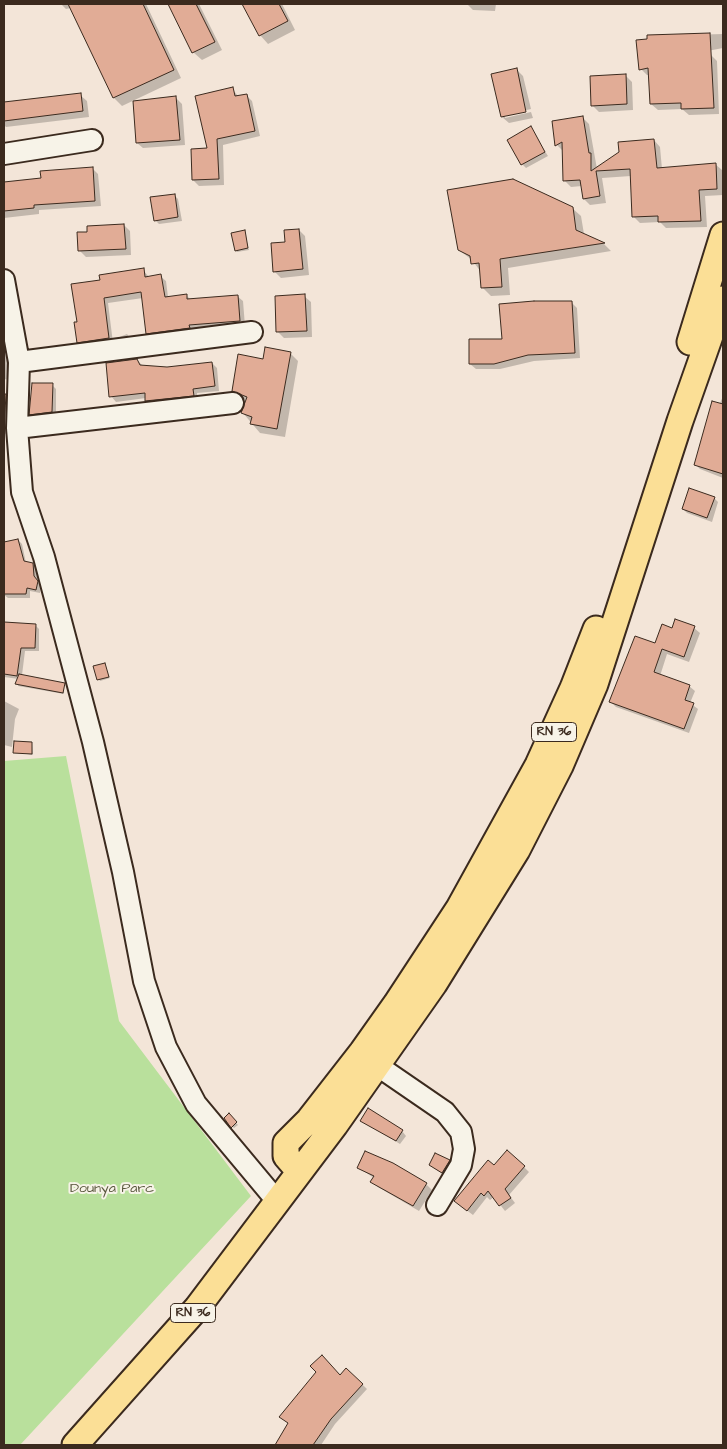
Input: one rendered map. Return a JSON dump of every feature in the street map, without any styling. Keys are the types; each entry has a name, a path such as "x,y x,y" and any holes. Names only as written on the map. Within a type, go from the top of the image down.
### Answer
{"main road":[{"name":"RN 36","path":"299,1171 286,1156 286,1144 309,1120 341,1079 430,954 487,862 556,727 603,611 646,472 697,323 723,235"},
{"name":"RN 36","path":"76,1445 197,1308 378,1066 434,984 492,893 540,807 575,734 595,684 682,413 721,313"}],"street":[{"path":"4,154 92,140"},
{"path":"4,280 19,362 17,428 22,492 44,557 93,742 123,872 144,981 166,1047 196,1104 277,1201"},
{"path":"19,362 252,332"},
{"path":"17,428 234,404"},
{"path":"378,1066 446,1112 461,1132 464,1149 461,1165 437,1205"}],"green space":[{"name":"Dounya Parc","path":"66,756 119,1021 251,1196 20,1445 4,1445 4,761"}],"building":[{"path":"68,4 143,4 174,70 113,98"},
{"path":"168,4 196,4 215,42 192,53"},
{"path":"242,4 279,4 288,21 259,36"},
{"path":"710,33 714,108 681,109 681,103 650,104 648,68 639,70 636,40 647,39 647,35"},
{"path":"517,68 526,112 501,117 491,74"},
{"path":"626,74 627,104 591,106 590,76"},
{"path":"233,87 235,96 247,94 255,131 217,139 219,179 192,180 191,149 207,148 195,96"},
{"path":"81,93 83,111 4,121 4,102"},
{"path":"176,96 180,140 136,143 133,101"},
{"path":"583,116 589,153 591,153 591,171 619,152 618,142 654,139 657,168 716,163 717,189 699,190 701,221 658,222 658,216 632,217 630,169 596,171 600,196 583,199 580,180 563,181 562,142 555,146 552,121"},
{"path":"531,126 545,152 521,165 507,140"},
{"path":"93,167 95,201 34,205 34,208 4,211 4,182 41,178 40,171"},
{"path":"513,179 573,207 576,230 605,243 500,259 502,287 481,288 479,263 471,264 470,256 458,250 447,190"},
{"path":"175,194 178,217 154,221 150,197"},
{"path":"124,224 126,249 78,251 77,232 87,232 87,226"},
{"path":"299,229 303,269 273,272 271,243 285,242 284,230"},
{"path":"245,230 248,248 235,251 231,233"},
{"path":"144,268 145,277 161,274 165,297 187,294 187,299 238,295 240,321 189,325 190,328 146,334 141,292 104,298 109,338 77,343 74,322 77,322 71,284 100,280 99,275"},
{"path":"305,294 307,331 276,332 275,296"},
{"path":"534,301 572,301 575,353 528,355 494,364 469,364 469,339 502,339 499,304"},
{"path":"265,347 291,352 277,429 250,424 252,417 241,413 247,397 232,391 238,354 263,359"},
{"path":"137,359 140,365 167,367 212,362 215,386 193,389 194,396 145,401 145,393 109,397 106,363"},
{"path":"32,383 53,383 52,412 29,415"},
{"path":"4,394 6,394 4,430"},
{"path":"712,401 723,404 723,474 694,465"},
{"path":"689,488 715,497 707,518 682,509"},
{"path":"18,539 24,561 33,563 34,576 38,581 36,590 27,588 26,594 4,594 4,542"},
{"path":"675,619 695,626 684,657 662,649 654,672 690,685 685,700 694,703 684,729 609,702 635,636 655,643 662,624 672,628"},
{"path":"4,622 36,624 35,648 21,648 17,676 4,674"},
{"path":"105,663 109,677 97,680 93,666"},
{"path":"19,674 65,683 63,693 15,684"},
{"path":"14,741 32,742 32,754 13,753"},
{"path":"368,1108 403,1130 396,1141 360,1121"},
{"path":"229,1113 237,1122 231,1128 224,1118"},
{"path":"507,1150 525,1166 505,1189 511,1198 499,1206 488,1191 484,1196 481,1193 467,1211 454,1201 488,1160 494,1165"},
{"path":"365,1151 393,1163 427,1183 413,1206 370,1182 374,1176 357,1168"},
{"path":"435,1153 450,1160 442,1173 429,1165"},
{"path":"322,1355 340,1375 346,1368 363,1384 331,1419 313,1445 275,1445 288,1423 279,1417 316,1372 310,1366"}]}
